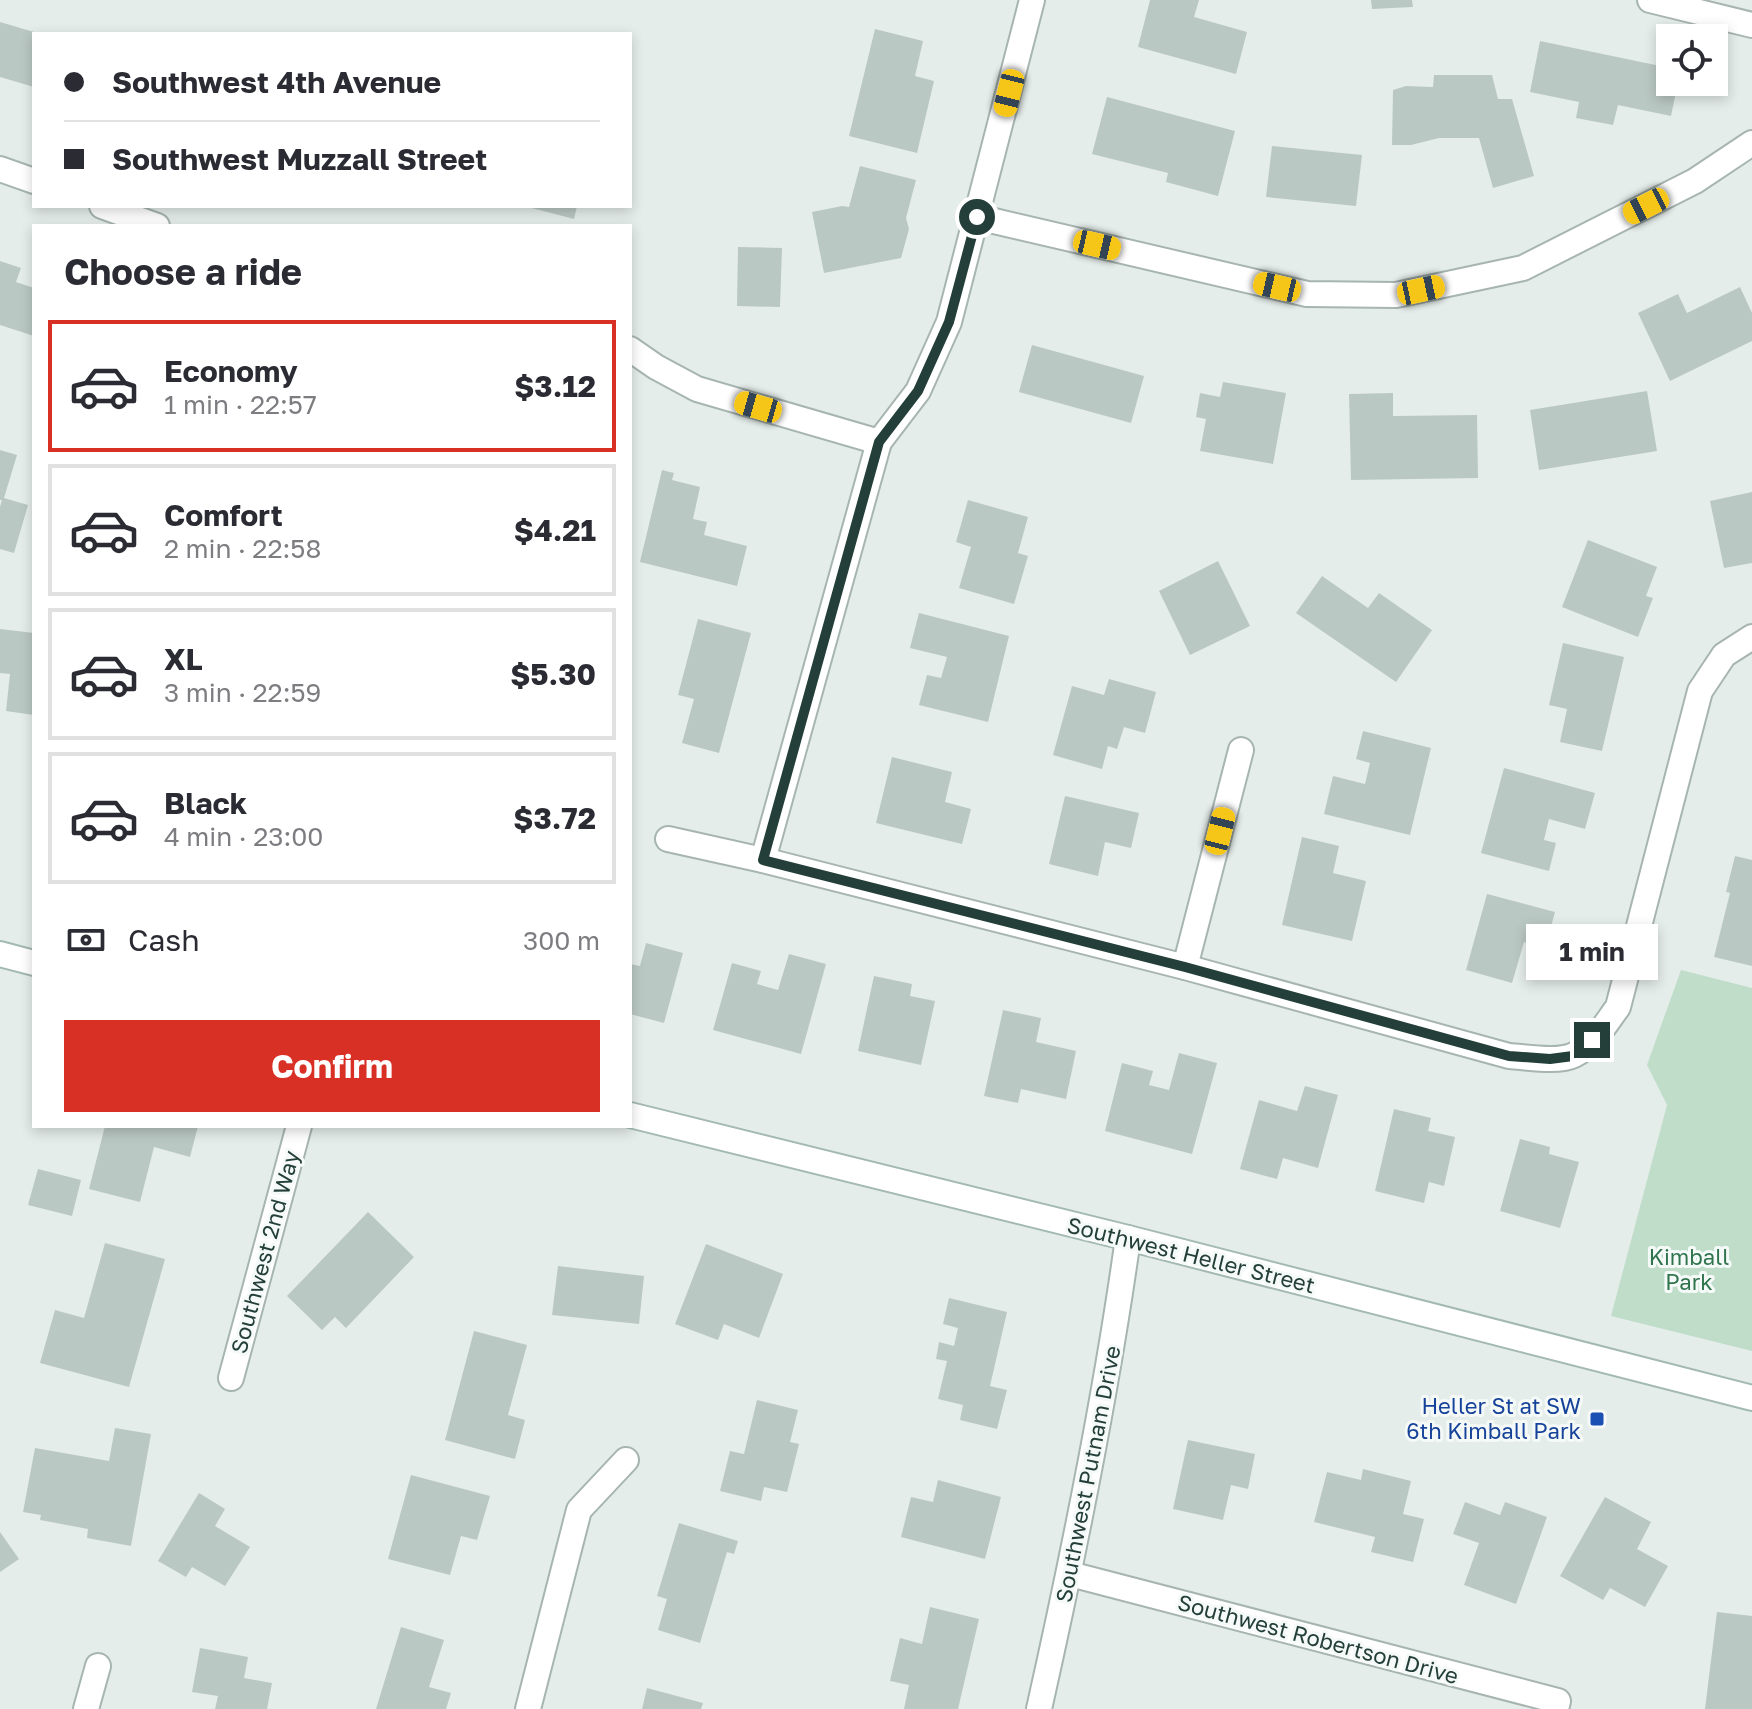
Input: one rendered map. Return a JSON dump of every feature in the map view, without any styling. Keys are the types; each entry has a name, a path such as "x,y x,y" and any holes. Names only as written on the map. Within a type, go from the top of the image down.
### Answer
{"street":[{"path":"763,860 879,442 918,391 949,322 1032,0"},
{"path":"1650,0 1752,25"},
{"path":"977,217 1307,294 1396,295 1523,268 1695,181 1752,143"},
{"path":"0,169 32,180"},
{"path":"108,208 152,224"},
{"path":"632,350 697,389 879,442"},
{"path":"668,839 763,860 1185,967 1509,1056 1550,1059 1573,1056 1592,1040 1618,1007 1700,691 1724,655 1752,637"},
{"path":"1185,967 1241,750"},
{"path":"0,954 32,962"},
{"name":"Southwest Heller Street","path":"632,1115 1128,1238 1752,1398"},
{"name":"Southwest 2nd Way","path":"231,1378 298,1128"},
{"name":"Southwest Putnam Drive","path":"1039,1709 1070,1574 1115,1336 1128,1238"},
{"path":"528,1709 579,1510 626,1460"},
{"name":"Southwest Robertson Drive","path":"1070,1574 1558,1701 1556,1709"},
{"path":"86,1709 98,1666"}],"green space":[{"name":"Kimball Park","path":"1681,970 1752,988 1752,1351 1611,1316 1667,1105 1647,1065"}],"building":[{"path":"1150,0 1199,0 1194,17 1247,32 1236,74 1138,47"},
{"path":"1371,0 1412,0 1413,7 1372,9"},
{"path":"0,22 34,32 32,86 0,77"},
{"path":"875,29 923,41 915,76 934,81 917,153 849,136"},
{"path":"1540,41 1656,65 1656,96 1675,96 1671,116 1618,105 1613,125 1576,118 1579,102 1530,92"},
{"path":"1434,75 1492,75 1498,99 1512,99 1534,176 1493,188 1479,138 1439,138 1411,145 1392,145 1393,90 1406,86 1433,87"},
{"path":"1107,97 1235,131 1218,196 1166,182 1168,173 1092,154"},
{"path":"1272,146 1362,155 1356,206 1266,197"},
{"path":"860,166 916,180 906,218 909,229 901,258 824,273 812,212 849,207"},
{"path":"532,208 577,208 574,219"},
{"path":"738,247 782,248 780,307 737,306"},
{"path":"0,261 21,268 16,282 32,287 32,335 0,325"},
{"path":"1740,287 1752,313 1752,341 1670,381 1638,313 1678,294 1687,313"},
{"path":"1032,345 1144,376 1131,423 1019,392"},
{"path":"1223,382 1286,393 1273,464 1200,451 1206,419 1196,417 1200,393 1220,397"},
{"path":"1647,391 1657,451 1539,470 1530,410"},
{"path":"1393,393 1393,416 1477,415 1478,478 1351,480 1349,394"},
{"path":"0,450 17,455 4,498 28,505 14,553 0,549"},
{"path":"662,470 674,473 672,480 700,487 693,519 707,522 704,535 747,546 737,586 640,562"},
{"path":"1752,492 1752,563 1724,568 1710,501"},
{"path":"968,500 1028,517 1018,553 1028,556 1014,604 959,588 971,547 956,542"},
{"path":"1588,540 1657,567 1646,596 1653,598 1638,637 1562,607"},
{"path":"1218,561 1250,626 1190,655 1159,591"},
{"path":"1322,576 1368,608 1379,593 1432,630 1396,682 1296,613"},
{"path":"919,613 1009,636 988,722 919,705 927,675 941,678 947,657 910,648"},
{"path":"698,619 751,633 719,753 682,743 694,699 678,695"},
{"path":"0,629 32,633 32,715 6,711 10,674 0,673"},
{"path":"1563,643 1624,657 1602,751 1560,742 1567,709 1549,705"},
{"path":"1109,679 1156,692 1145,733 1124,727 1117,749 1108,746 1102,769 1053,755 1072,686 1104,695"},
{"path":"1363,731 1431,748 1410,835 1324,814 1333,776 1365,784 1370,763 1356,759"},
{"path":"892,757 952,772 945,802 971,809 962,844 876,823"},
{"path":"1504,768 1595,793 1585,829 1549,819 1544,840 1556,843 1549,871 1481,853"},
{"path":"1065,796 1139,813 1131,848 1105,842 1098,876 1049,864"},
{"path":"1302,837 1339,846 1333,873 1366,881 1352,941 1282,925"},
{"path":"1735,856 1752,860 1752,966 1714,957 1730,893 1726,892"},
{"path":"1487,894 1555,912 1545,948 1524,942 1512,983 1466,970"},
{"path":"646,943 683,953 664,1023 632,1015 632,964 640,966"},
{"path":"789,954 826,964 801,1054 713,1030 732,963 761,971 757,984 778,990"},
{"path":"874,976 912,984 910,996 935,1001 921,1065 858,1051"},
{"path":"1003,1010 1041,1018 1036,1042 1076,1051 1066,1099 1021,1089 1018,1103 984,1096"},
{"path":"1179,1053 1217,1063 1192,1154 1105,1131 1122,1063 1153,1071 1149,1085 1169,1090"},
{"path":"1305,1086 1338,1095 1318,1168 1283,1158 1277,1179 1240,1169 1259,1100 1297,1111"},
{"path":"1394,1109 1431,1118 1428,1131 1455,1137 1444,1186 1429,1182 1424,1203 1375,1191"},
{"path":"104,1128 197,1128 190,1157 154,1147 140,1202 89,1189"},
{"path":"1520,1139 1550,1147 1549,1154 1579,1162 1560,1228 1500,1211"},
{"path":"38,1169 81,1180 72,1216 28,1205"},
{"path":"368,1212 414,1257 346,1328 335,1317 322,1330 287,1296"},
{"path":"105,1243 165,1259 129,1387 40,1363 55,1310 84,1318"},
{"path":"706,1244 783,1274 759,1338 724,1324 718,1340 675,1324"},
{"path":"558,1266 644,1276 639,1324 552,1315"},
{"path":"949,1298 1007,1312 990,1386 1007,1390 997,1429 960,1420 963,1405 938,1399 947,1361 936,1359 939,1342 954,1346 958,1328 943,1324"},
{"path":"474,1331 527,1345 508,1415 525,1420 515,1459 445,1440"},
{"path":"757,1400 798,1410 790,1442 799,1444 787,1492 764,1487 761,1501 720,1491 730,1451 744,1454"},
{"path":"115,1428 151,1434 131,1546 87,1538 88,1529 40,1520 41,1515 23,1512 35,1448 109,1461"},
{"path":"1188,1440 1255,1454 1248,1489 1231,1485 1223,1520 1173,1509"},
{"path":"1363,1469 1411,1481 1403,1514 1424,1519 1413,1562 1371,1552 1375,1537 1314,1522 1327,1472 1361,1480"},
{"path":"411,1475 490,1496 477,1540 461,1536 450,1575 388,1559"},
{"path":"938,1480 1001,1497 985,1559 901,1537 911,1497 933,1502"},
{"path":"199,1493 225,1509 215,1526 250,1547 225,1586 192,1567 186,1577 158,1561"},
{"path":"1605,1497 1651,1522 1637,1549 1668,1566 1645,1607 1610,1588 1603,1600 1560,1576"},
{"path":"1465,1502 1500,1515 1505,1502 1547,1517 1516,1604 1464,1585 1479,1543 1453,1534"},
{"path":"679,1523 738,1541 734,1554 727,1552 700,1643 658,1630 667,1599 657,1596"},
{"path":"0,1532 19,1559 0,1572"},
{"path":"930,1607 979,1619 958,1709 904,1709 909,1685 890,1681 900,1638 922,1644"},
{"path":"1717,1612 1752,1616 1752,1709 1705,1709"},
{"path":"401,1627 444,1640 429,1687 451,1693 446,1709 376,1709"},
{"path":"200,1648 248,1657 244,1678 272,1683 267,1709 215,1709 218,1696 192,1692"},
{"path":"647,1688 703,1703 701,1709 642,1709"}],"place":[{"name":"Heller St at SW 6th Kimball Park","path":"1597,1419"}],"route":[{"path":"977,217 949,322 918,391 879,442 763,860 1185,967 1509,1056 1550,1059 1573,1056 1592,1040"}]}
